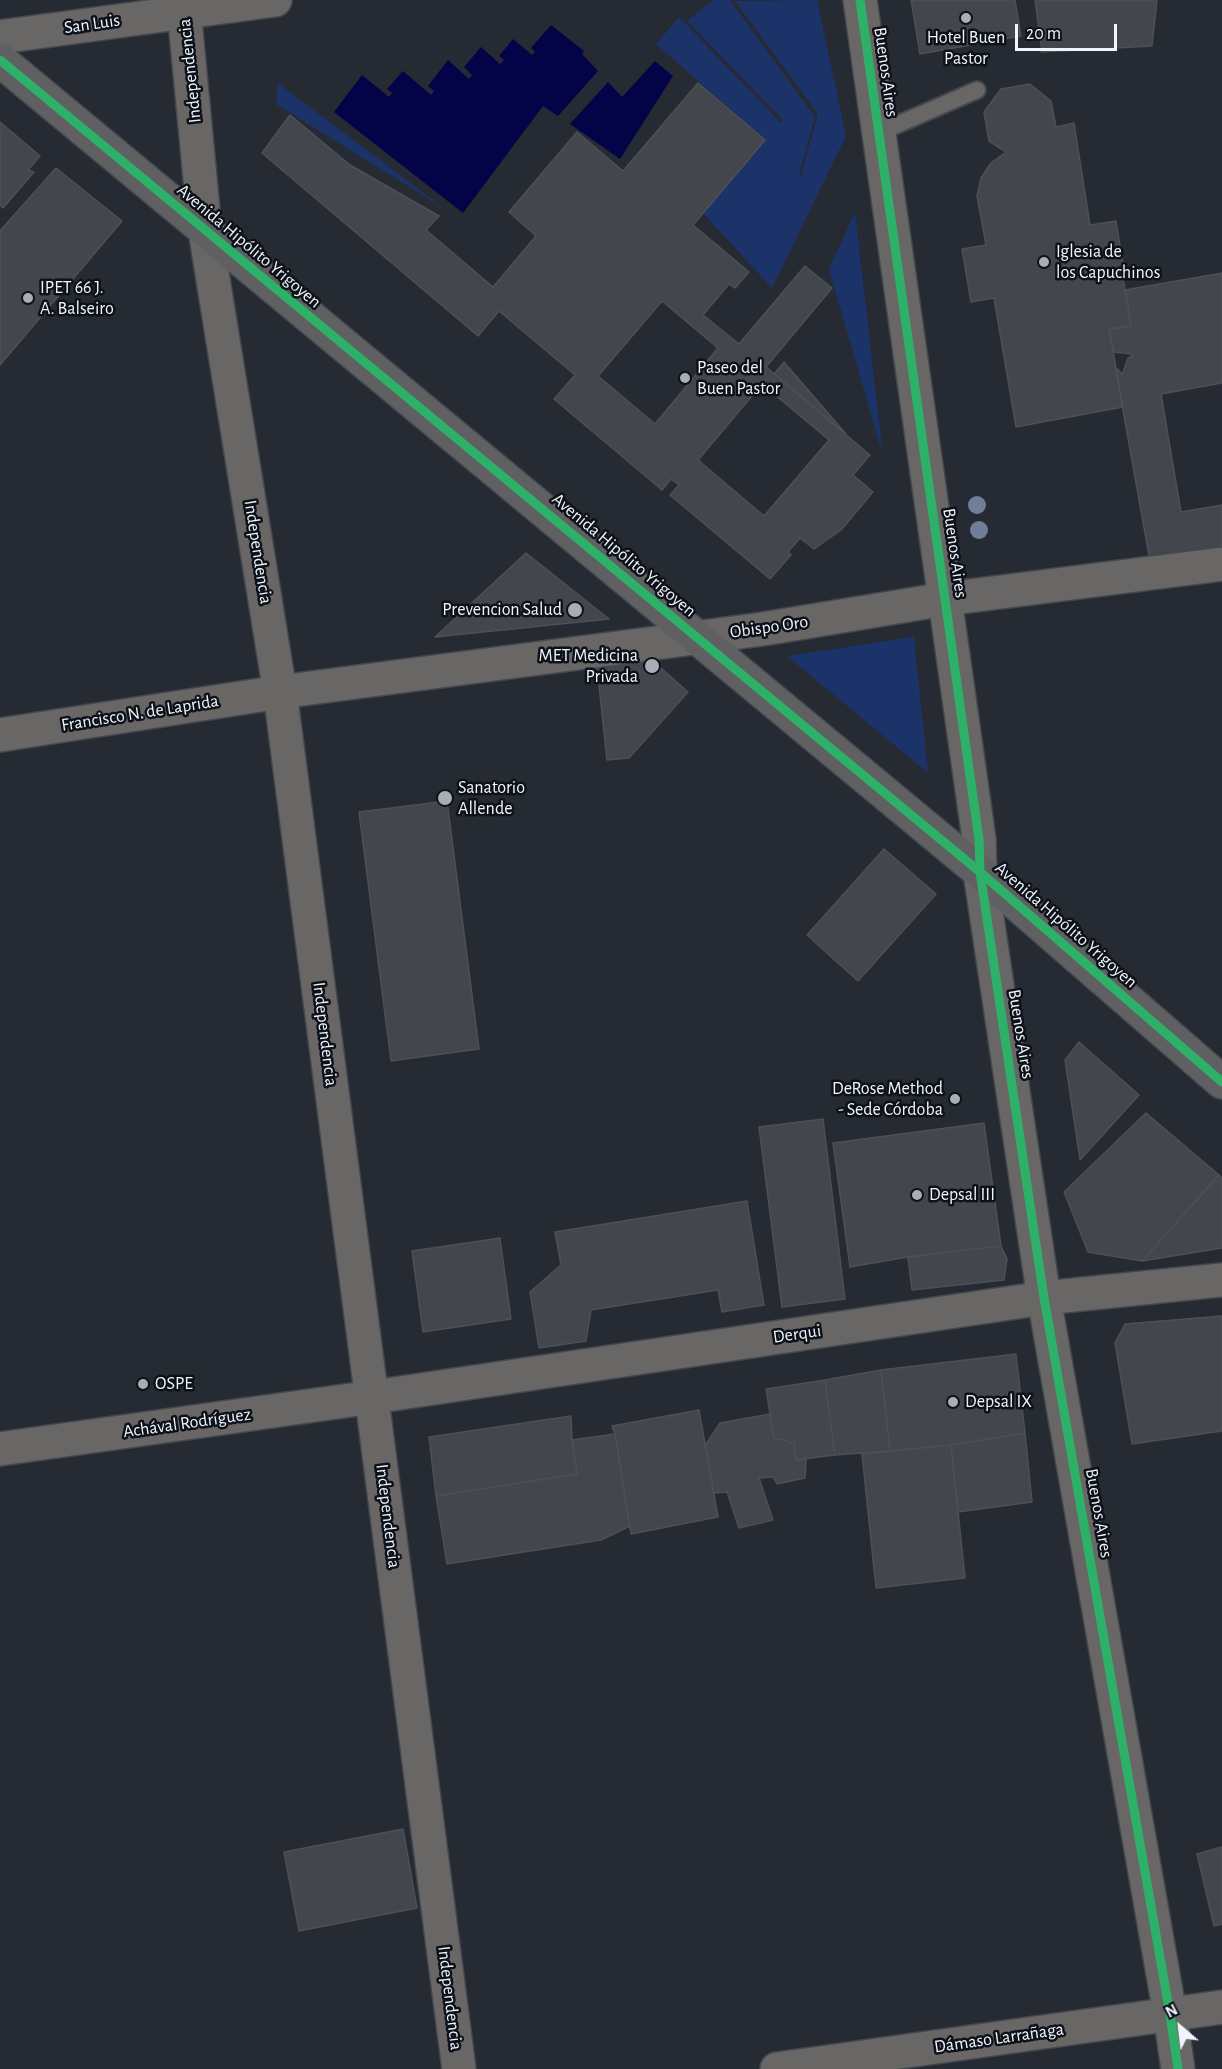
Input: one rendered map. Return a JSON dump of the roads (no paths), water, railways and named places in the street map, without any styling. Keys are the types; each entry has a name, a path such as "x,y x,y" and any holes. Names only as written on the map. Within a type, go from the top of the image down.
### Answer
{"main road":[{"name":"Avenida Hipólito Yrigoyen","path":"0,60 980,872 1222,1082"}],"street":[{"name":"San Luis","path":"0,37 184,6 275,0"},
{"name":"Buenos Aires","path":"860,0 979,839 980,872 1044,1298 1178,2069"},
{"name":"Independencia","path":"184,6 205,230 280,692 459,2069"},
{"name":"Obispo Oro","path":"280,692 697,638 945,599 1222,564"},
{"name":"Francisco N. de Laprida","path":"0,735 280,692"},
{"name":"Derqui","path":"373,1397 1044,1298 1222,1280"},
{"name":"Achával Rodríguez","path":"0,1449 373,1397"},
{"name":"Dámaso Larrañaga","path":"777,2069 1222,2007"}],"lane":[{"path":"878,133 976,90"}],"place":[{"name":"Hotel Buen Pastor","path":"966,18"},
{"name":"Iglesia de los Capuchinos","path":"1044,262"},
{"name":"IPET 66 J. A. Balseiro","path":"28,298"},
{"name":"Paseo del Buen Pastor","path":"685,378"},
{"name":"Prevencion Salud","path":"575,610"},
{"name":"MET Medicina Privada","path":"652,666"},
{"name":"Sanatorio Allende","path":"445,798"},
{"name":"DeRose Method - Sede Córdoba","path":"955,1099"},
{"name":"Depsal III","path":"917,1195"},
{"name":"OSPE","path":"143,1384"},
{"name":"Depsal IX","path":"953,1402"}]}
